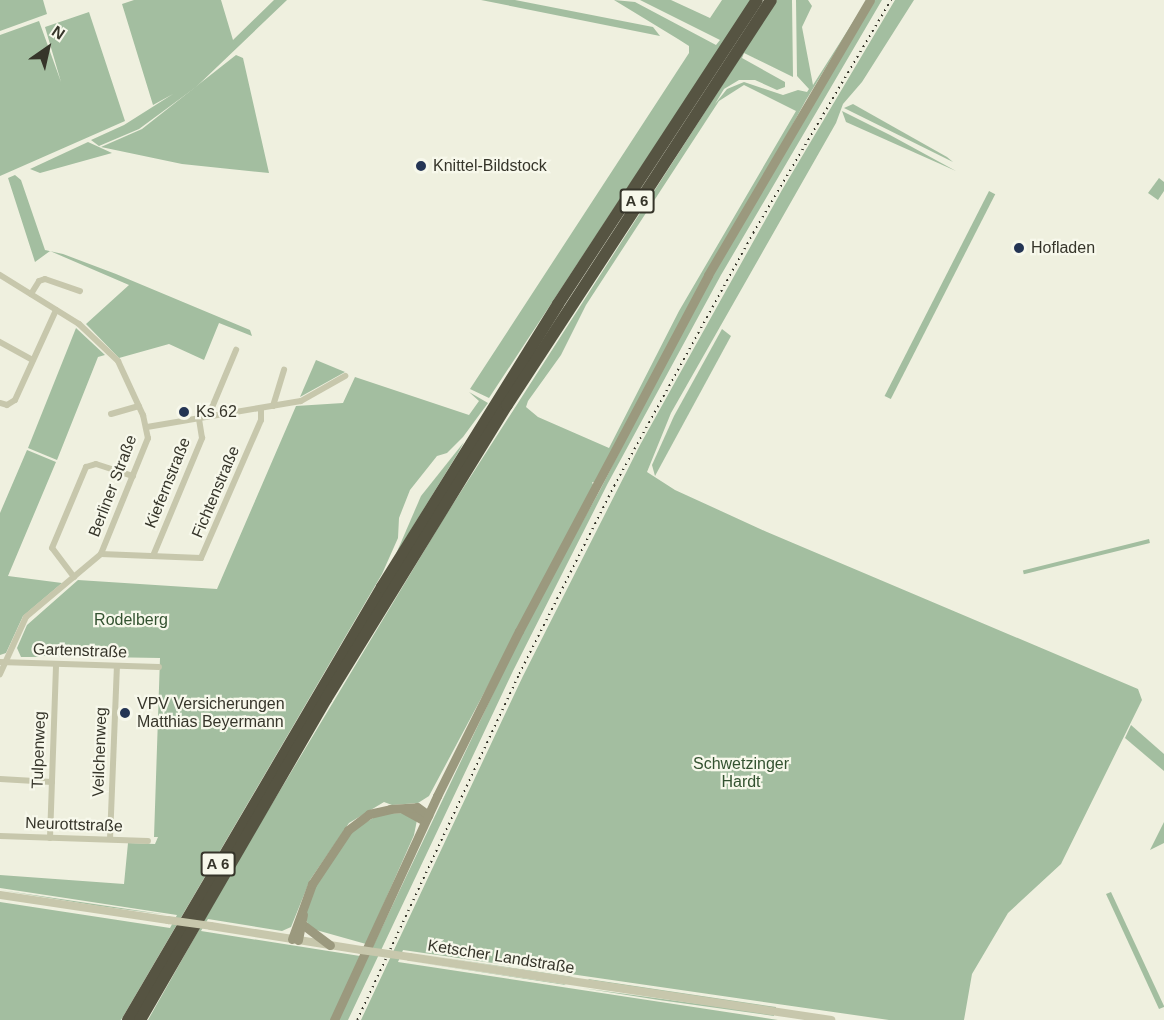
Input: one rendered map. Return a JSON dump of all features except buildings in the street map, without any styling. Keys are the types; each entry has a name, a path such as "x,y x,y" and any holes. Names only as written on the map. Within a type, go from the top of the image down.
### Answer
{"highway":[{"name":"A 6","path":"128,1020 321,688 757,0"},
{"name":"A 6","path":"140,1020 326,699 501,405 771,0"}],"main road":[{"path":"334,1020 437,796 498,672 708,274 870,0"},
{"path":"294,940 304,902 316,875 348,830 369,814 417,807 437,796"},
{"path":"417,807 427,818"},
{"path":"401,808 427,818"},
{"path":"294,940 302,924 304,902"},
{"path":"302,924 330,945"}],"street":[{"name":"Berliner Straße","path":"0,275 79,324 118,361 139,406 147,427 148,438 101,554 26,617 2,662 0,674"},
{"path":"31,294 39,281 45,279 80,291"},
{"path":"0,403 11,404 57,310"},
{"path":"0,342 32,360"},
{"path":"208,417 236,350"},
{"path":"273,406 284,370"},
{"path":"147,427 301,401 345,376"},
{"path":"111,414 139,406"},
{"name":"Fichtenstraße","path":"101,554 201,558 261,420 261,408"},
{"name":"Kiefernstraße","path":"153,556 202,438 199,419"},
{"path":"74,577 52,548 86,467 96,464 133,476"},
{"name":"Gartenstraße","path":"2,662 159,666"},
{"name":"Tulpenweg","path":"50,838 56,664"},
{"name":"Veilchenweg","path":"110,839 117,666"},
{"path":"0,779 52,782"},
{"name":"Neurottstraße","path":"0,836 148,841"},
{"name":"Ketscher Landstraße","path":"0,895 831,1020"}],"green space":[{"path":"0,0 43,0 47,14 0,31"},
{"path":"134,0 221,0 233,40 274,0 287,0 196,87 139,129 99,146 91,140 124,125 173,94 153,105 122,4"},
{"path":"481,0 515,0 653,27 660,36"},
{"path":"614,0 635,2 716,45 720,40 640,0 671,0 710,18 722,0 751,0 489,398 470,389 689,53 689,46"},
{"path":"777,0 792,0 793,77 744,53 742,58 785,82 785,87 777,90 755,80 739,80 724,89 715,104 727,89 744,82 783,95 798,90 807,92 809,89 797,76 796,0 808,0 812,6 802,27 813,85 867,0 806,100 596,483 592,482 594,487 429,796 418,803 392,805 384,802 349,823 310,880 291,927 282,931 208,919 201,931 360,956 332,1020 148,1020 240,857 444,518","holes":["744,85 796,111 679,311 609,448 538,417 526,407 561,355 586,305 719,101"]},
{"path":"873,0 882,0 721,275 608,483 513,671 348,1020 338,1020 528,620 600,490 693,308"},
{"name":"Schwetzinger Hardt","path":"895,0 914,0 862,82 843,104 836,123 671,413 647,472 675,490 767,532 1138,689 1142,700 1061,864 1008,913 972,974 964,1020 889,1020 403,950 398,962 778,1020 361,1020 523,676 640,445 782,190"},
{"path":"89,12 125,121 0,176 0,35 39,21 61,82 45,27"},
{"path":"236,55 243,58 269,173 182,164 101,147 142,129"},
{"path":"853,104 947,157 953,162 844,108"},
{"path":"842,111 890,135 956,171 846,122"},
{"path":"88,142 112,153 40,173 30,169"},
{"path":"15,175 21,180 45,250 50,251 35,262 8,178"},
{"path":"1159,178 1164,182 1164,191 1158,200 1148,193"},
{"path":"989,191 995,194 891,399 885,396"},
{"path":"51,251 116,274 250,330 252,336 219,323 204,360 169,344 119,358 86,324 129,285"},
{"path":"76,328 105,355 98,357 57,460 28,448"},
{"path":"722,329 731,336 655,476 652,465 674,416"},
{"path":"316,360 345,372 300,397"},
{"name":"Rodelberg","path":"355,377 469,415 479,401 469,392 488,403 463,437 447,453 437,456 410,490 399,518 398,538 382,574 121,1020 0,1020 0,902 170,928 177,915 0,888 0,875 124,884 128,843 155,844 158,837 154,837 160,658 43,656 43,653 39,657 21,657 17,648 27,625 78,580 217,589 296,406 343,403"},
{"path":"464,442 458,453 396,554 421,496"},
{"path":"27,450 56,462 8,576 62,583 23,616 6,653 0,655 0,513"},
{"path":"1149,539 1150,543 1024,574 1023,570"},
{"path":"1131,725 1164,754 1164,771 1125,738"},
{"path":"404,813 417,820 414,835 366,944 309,928 305,915 316,882 351,831 380,814"},
{"path":"1164,822 1164,843 1150,850"},
{"path":"0,890 168,915 98,906"},
{"path":"1111,892 1164,1007 1159,1009 1106,894"},
{"path":"412,953 573,977 569,977"},
{"path":"408,961 564,984 566,985"},
{"path":"589,980 776,1007 776,1009"},
{"path":"582,988 774,1014 774,1016 659,1000"}],"railway":[{"path":"357,1020 519,674 614,486 753,233 891,0"}],"place":[{"name":"Knittel-Bildstock","path":"421,166"},
{"name":"Hofladen","path":"1019,248"},
{"name":"Ks 62","path":"184,412"},
{"name":"VPV Versicherungen Matthias Beyermann","path":"125,713"}]}
